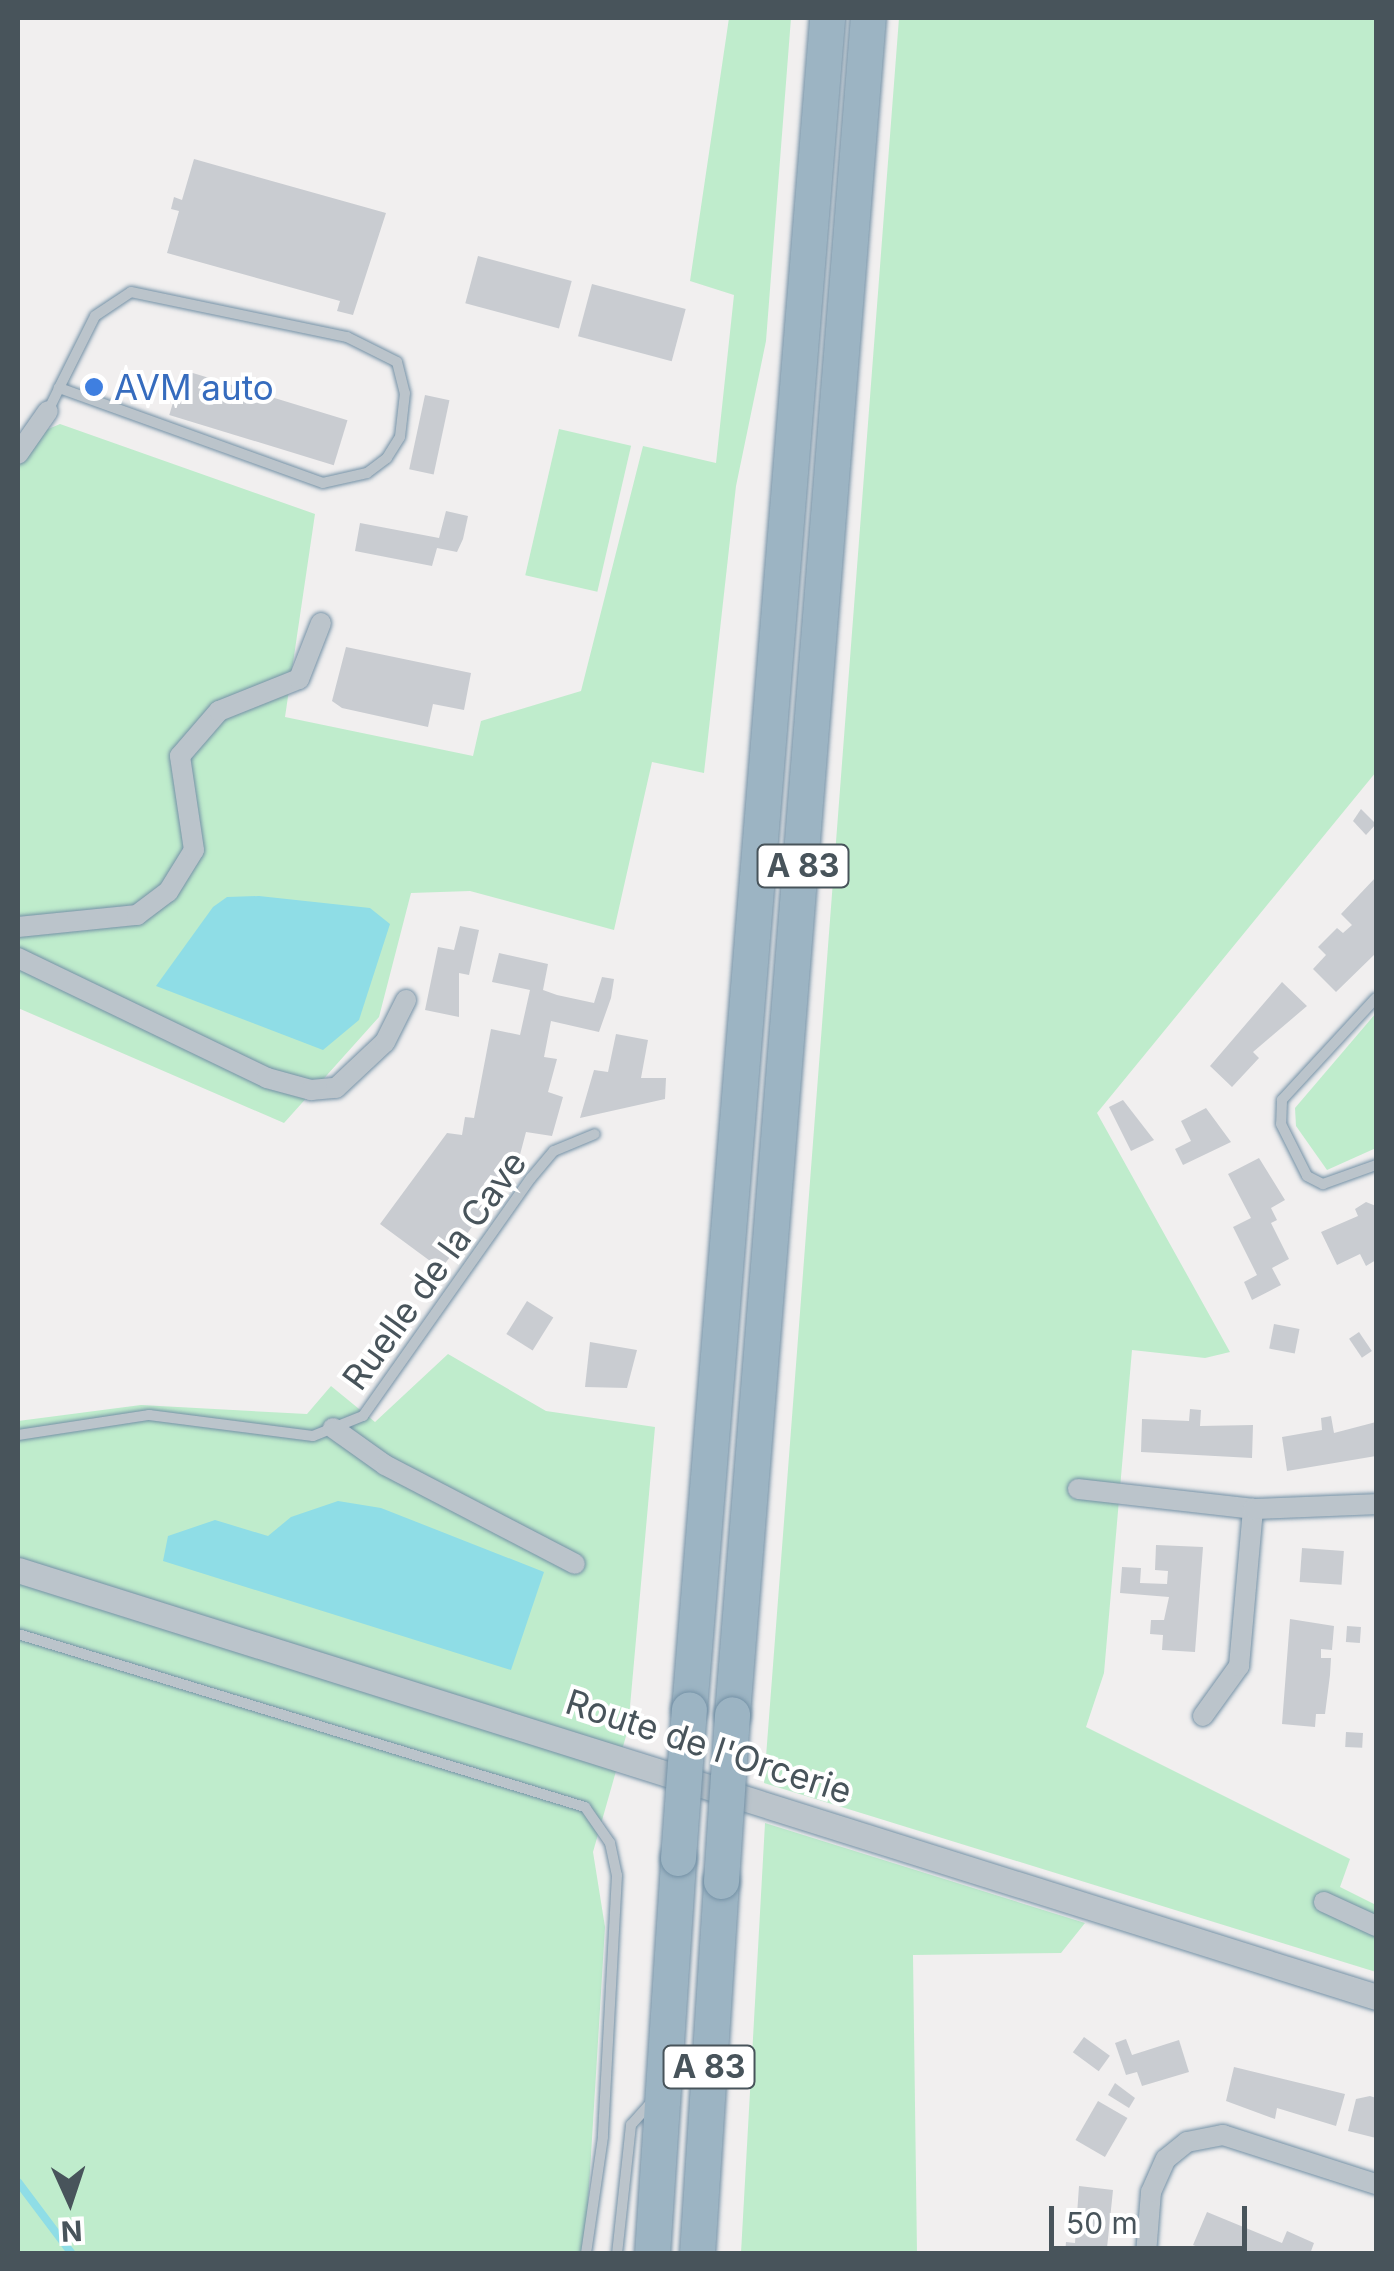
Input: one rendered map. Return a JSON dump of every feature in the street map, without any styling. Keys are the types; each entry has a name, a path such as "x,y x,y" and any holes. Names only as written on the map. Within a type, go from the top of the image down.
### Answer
{"highway":[{"path":"815,18 822,84"},
{"name":"A 83","path":"652,2254 689,1709 826,18"},
{"name":"A 83","path":"697,2254 732,1714 868,18"}],"street":[{"path":"18,454 48,411"},
{"path":"18,927 138,915 168,892 194,850 180,756 219,711 299,679 321,623"},
{"path":"18,958 267,1078 311,1090 336,1088 385,1042 406,1000"},
{"path":"332,1428 385,1465 574,1564"},
{"path":"1078,1490 1253,1509 1376,1504"},
{"path":"1203,1716 1239,1666 1253,1509"},
{"name":"Route de l'Orcerie","path":"18,1570 1376,1997"},
{"path":"1324,1902 1376,1926"},
{"path":"1146,2254 1151,2192 1166,2158 1186,2142 1223,2135 1376,2184"}],"lane":[{"path":"48,411 95,316 130,292 346,337 397,362 405,393 400,436 387,458 368,474 323,483 60,388"},
{"path":"1376,998 1282,1100 1281,1124 1307,1176 1323,1184 1376,1166"},
{"name":"Ruelle de la Cave","path":"18,1435 149,1416 313,1436 364,1416 554,1150 595,1134"},
{"path":"18,1634 585,1807 610,1843 617,1875 603,2137 586,2254"},
{"path":"617,2254 631,2126 661,2092"}],"green space":[{"path":"729,18 791,18 766,341 736,486 704,773 652,762 614,930 470,891 411,893 379,1017 284,1123 18,1008 18,442 60,424 315,514 285,717 473,756 481,721 581,691 643,446 716,463 734,295 690,281"},
{"path":"899,18 1376,18 1376,772 1097,1113 1230,1352 1205,1358 1132,1350 1104,1673 1086,1727 1350,1859 1340,1887 1376,1905 1376,1972 764,1783"},
{"path":"559,429 631,446 597,592 525,575"},
{"path":"1376,1013 1376,1148 1327,1170 1296,1126 1295,1108"},
{"path":"448,1354 546,1411 655,1427 628,1729 593,1852 605,1927 585,2253 18,2253 18,1421 141,1405 307,1414 331,1386 375,1422"},
{"path":"765,1823 1085,1923 1061,1953 913,1955 917,2253 741,2253"}],"water":[{"path":"259,896 370,908 390,924 359,1020 323,1050 156,986 213,907 227,897"},
{"path":"338,1501 381,1508 544,1572 511,1670 163,1561 168,1536 215,1520 268,1536 291,1517"}],"building":[{"path":"194,159 386,213 353,315 337,311 340,301 167,253 179,211 171,209 174,197 182,200"},
{"path":"478,256 572,281 559,328 465,303"},
{"path":"592,284 686,309 672,361 578,336"},
{"path":"183,370 347,420 334,465 169,415"},
{"path":"425,395 449,400 434,475 409,469"},
{"path":"446,511 468,516 463,539 457,552 437,548 432,566 355,551 360,523 439,538"},
{"path":"346,647 471,673 464,710 433,704 428,727 342,708 332,701"},
{"path":"1361,809 1376,824 1366,835 1353,821"},
{"path":"1376,877 1376,953 1336,992 1313,969 1326,955 1318,947 1337,928 1343,933 1352,925 1341,914"},
{"path":"460,926 479,930 469,975 459,973 459,1017 425,1010 438,947 454,950"},
{"path":"499,953 548,964 543,990 557,995 594,1003 602,977 614,979 611,998 599,1032 551,1021 544,1057 557,1059 548,1092 563,1097 552,1136 526,1132 517,1166 441,1269 380,1224 447,1133 462,1135 465,1117 474,1118 491,1029 520,1035 530,990 492,982"},
{"path":"1282,982 1307,1006 1253,1052 1259,1058 1232,1087 1210,1066"},
{"path":"616,1034 648,1040 641,1078 666,1078 665,1099 580,1118 594,1070 608,1072"},
{"path":"1123,1100 1154,1140 1131,1151 1109,1107"},
{"path":"1206,1108 1231,1142 1183,1165 1175,1149 1191,1141 1181,1121"},
{"path":"1259,1158 1285,1200 1271,1208 1277,1220 1271,1223 1289,1259 1272,1268 1281,1285 1252,1300 1244,1282 1257,1275 1233,1227 1251,1218 1228,1174"},
{"path":"1366,1202 1376,1206 1376,1260 1366,1266 1360,1254 1337,1265 1321,1232 1358,1216 1355,1209"},
{"path":"527,1301 553,1317 533,1351 506,1334"},
{"path":"1274,1324 1300,1329 1295,1354 1269,1349"},
{"path":"1359,1332 1372,1351 1362,1358 1349,1339"},
{"path":"590,1342 637,1350 627,1388 585,1387"},
{"path":"1190,1409 1201,1410 1200,1426 1253,1425 1252,1458 1141,1452 1142,1419 1189,1421"},
{"path":"1331,1416 1334,1433 1376,1422 1376,1456 1287,1471 1282,1437 1322,1430 1321,1418"},
{"path":"1156,1545 1203,1547 1195,1652 1162,1650 1163,1635 1150,1634 1151,1620 1164,1620 1169,1597 1120,1593 1122,1567 1141,1568 1140,1583 1167,1584 1168,1571 1155,1570"},
{"path":"1302,1548 1344,1551 1342,1585 1300,1582"},
{"path":"1290,1619 1334,1626 1332,1650 1321,1649 1321,1658 1331,1658 1330,1675 1325,1714 1316,1714 1315,1727 1282,1724"},
{"path":"1347,1626 1361,1627 1360,1643 1346,1642"},
{"path":"1346,1732 1363,1733 1362,1748 1345,1747"},
{"path":"1084,2037 1110,2056 1099,2071 1073,2052"},
{"path":"1126,2039 1132,2055 1179,2040 1189,2072 1142,2086 1137,2072 1126,2075 1115,2043"},
{"path":"1234,2067 1345,2094 1336,2126 1277,2108 1275,2119 1226,2101"},
{"path":"1115,2083 1135,2098 1129,2108 1108,2095"},
{"path":"1376,2098 1376,2138 1348,2131 1356,2099"},
{"path":"1098,2101 1127,2118 1105,2157 1076,2140"},
{"path":"1079,2186 1113,2190 1107,2248 1099,2254 1065,2254 1066,2242 1075,2243"},
{"path":"1207,2212 1282,2243 1287,2231 1314,2243 1310,2254 1215,2254 1193,2245"}],"waterway":[{"path":"18,2182 72,2254"}],"place":[{"name":"AVM auto","path":"94,387"}]}
